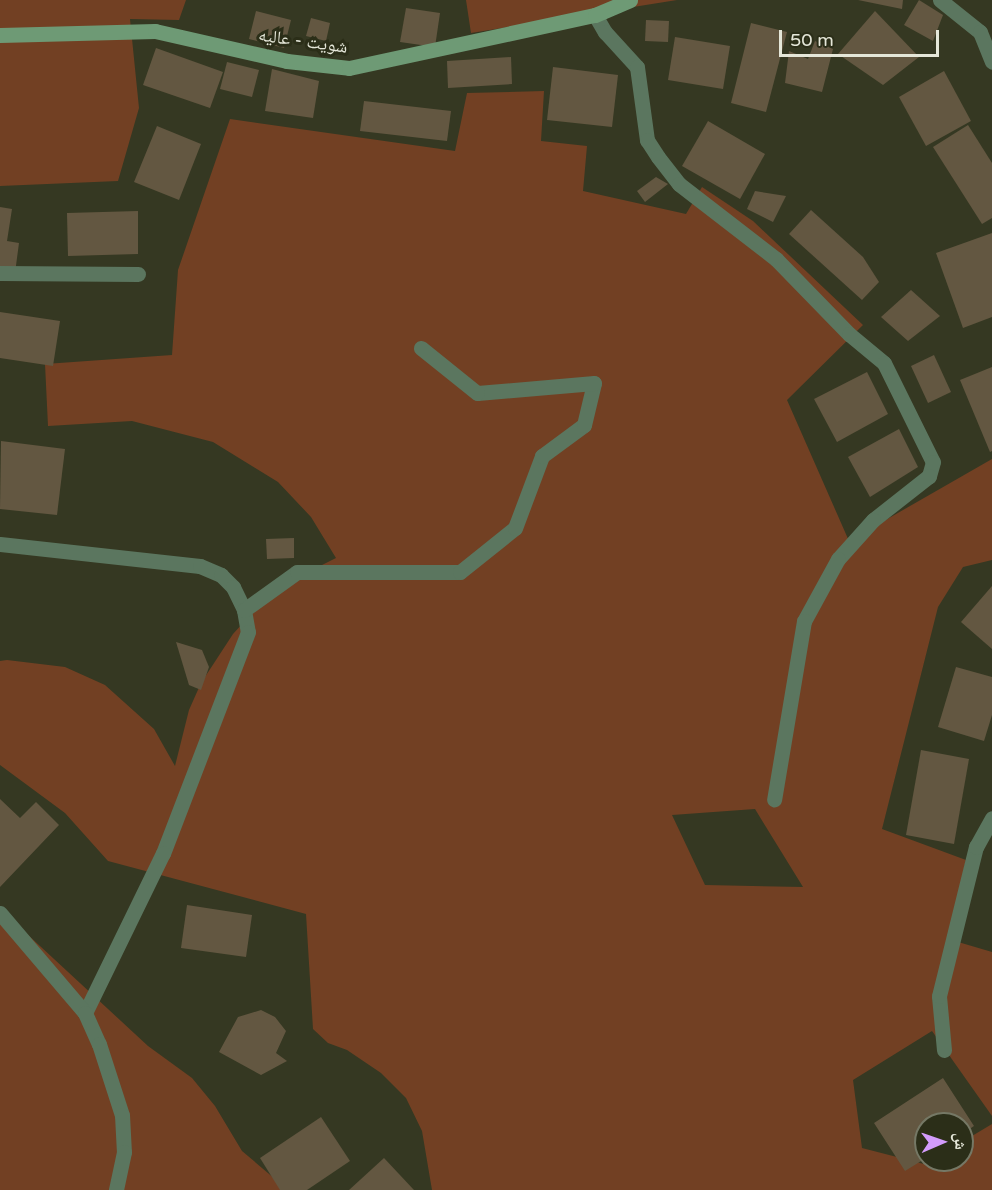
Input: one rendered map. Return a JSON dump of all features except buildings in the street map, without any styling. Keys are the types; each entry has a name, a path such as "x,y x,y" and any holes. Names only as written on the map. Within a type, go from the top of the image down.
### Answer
{"street":[{"name":"شويت - عاليه","path":"0,35 155,31 287,61 349,68 595,15 630,0"},
{"path":"940,0 980,32 992,62"},
{"path":"595,15 605,32 637,67 647,140 658,158 679,184 776,259 849,334 884,363 933,462 929,476 873,520 838,559 804,621 774,800"},
{"path":"0,273 138,274"},
{"path":"244,610 297,572 460,572 515,528 542,456 584,425 594,383 477,393 421,348"},
{"path":"0,544 200,566 220,574 233,587 244,610 248,632 163,853 86,1013"},
{"path":"944,1050 939,996 976,847 992,818"},
{"path":"0,913 86,1013 113,1082 122,1115 124,1152 116,1190"}],"shaded area":[{"path":"0,0 186,0 179,20 130,19 139,108 118,181 0,186"},
{"path":"466,0 677,0 471,33"},
{"path":"544,91 541,141 587,146 583,191 686,214 702,187 753,221 863,325 787,400 849,541 992,459 992,560 963,567 938,607 882,829 966,860 948,939 992,952 992,1116 932,1031 853,1080 862,1148 914,1161 914,1172 974,1172 974,1135 992,1124 992,1190 432,1190 422,1131 406,1098 381,1073 347,1050 328,1043 313,1029 306,914 108,861 65,813 0,765 0,661 7,660 65,667 105,685 154,729 175,766 189,710 201,683 233,634 253,612 314,569 336,558 311,517 278,482 213,442 132,421 48,426 45,364 172,355 178,270 230,119 455,151 467,93","holes":["755,809 803,887 705,885 672,815"]},
{"path":"0,909 148,1046 192,1078 215,1106 242,1151 288,1190 0,1190"}]}
